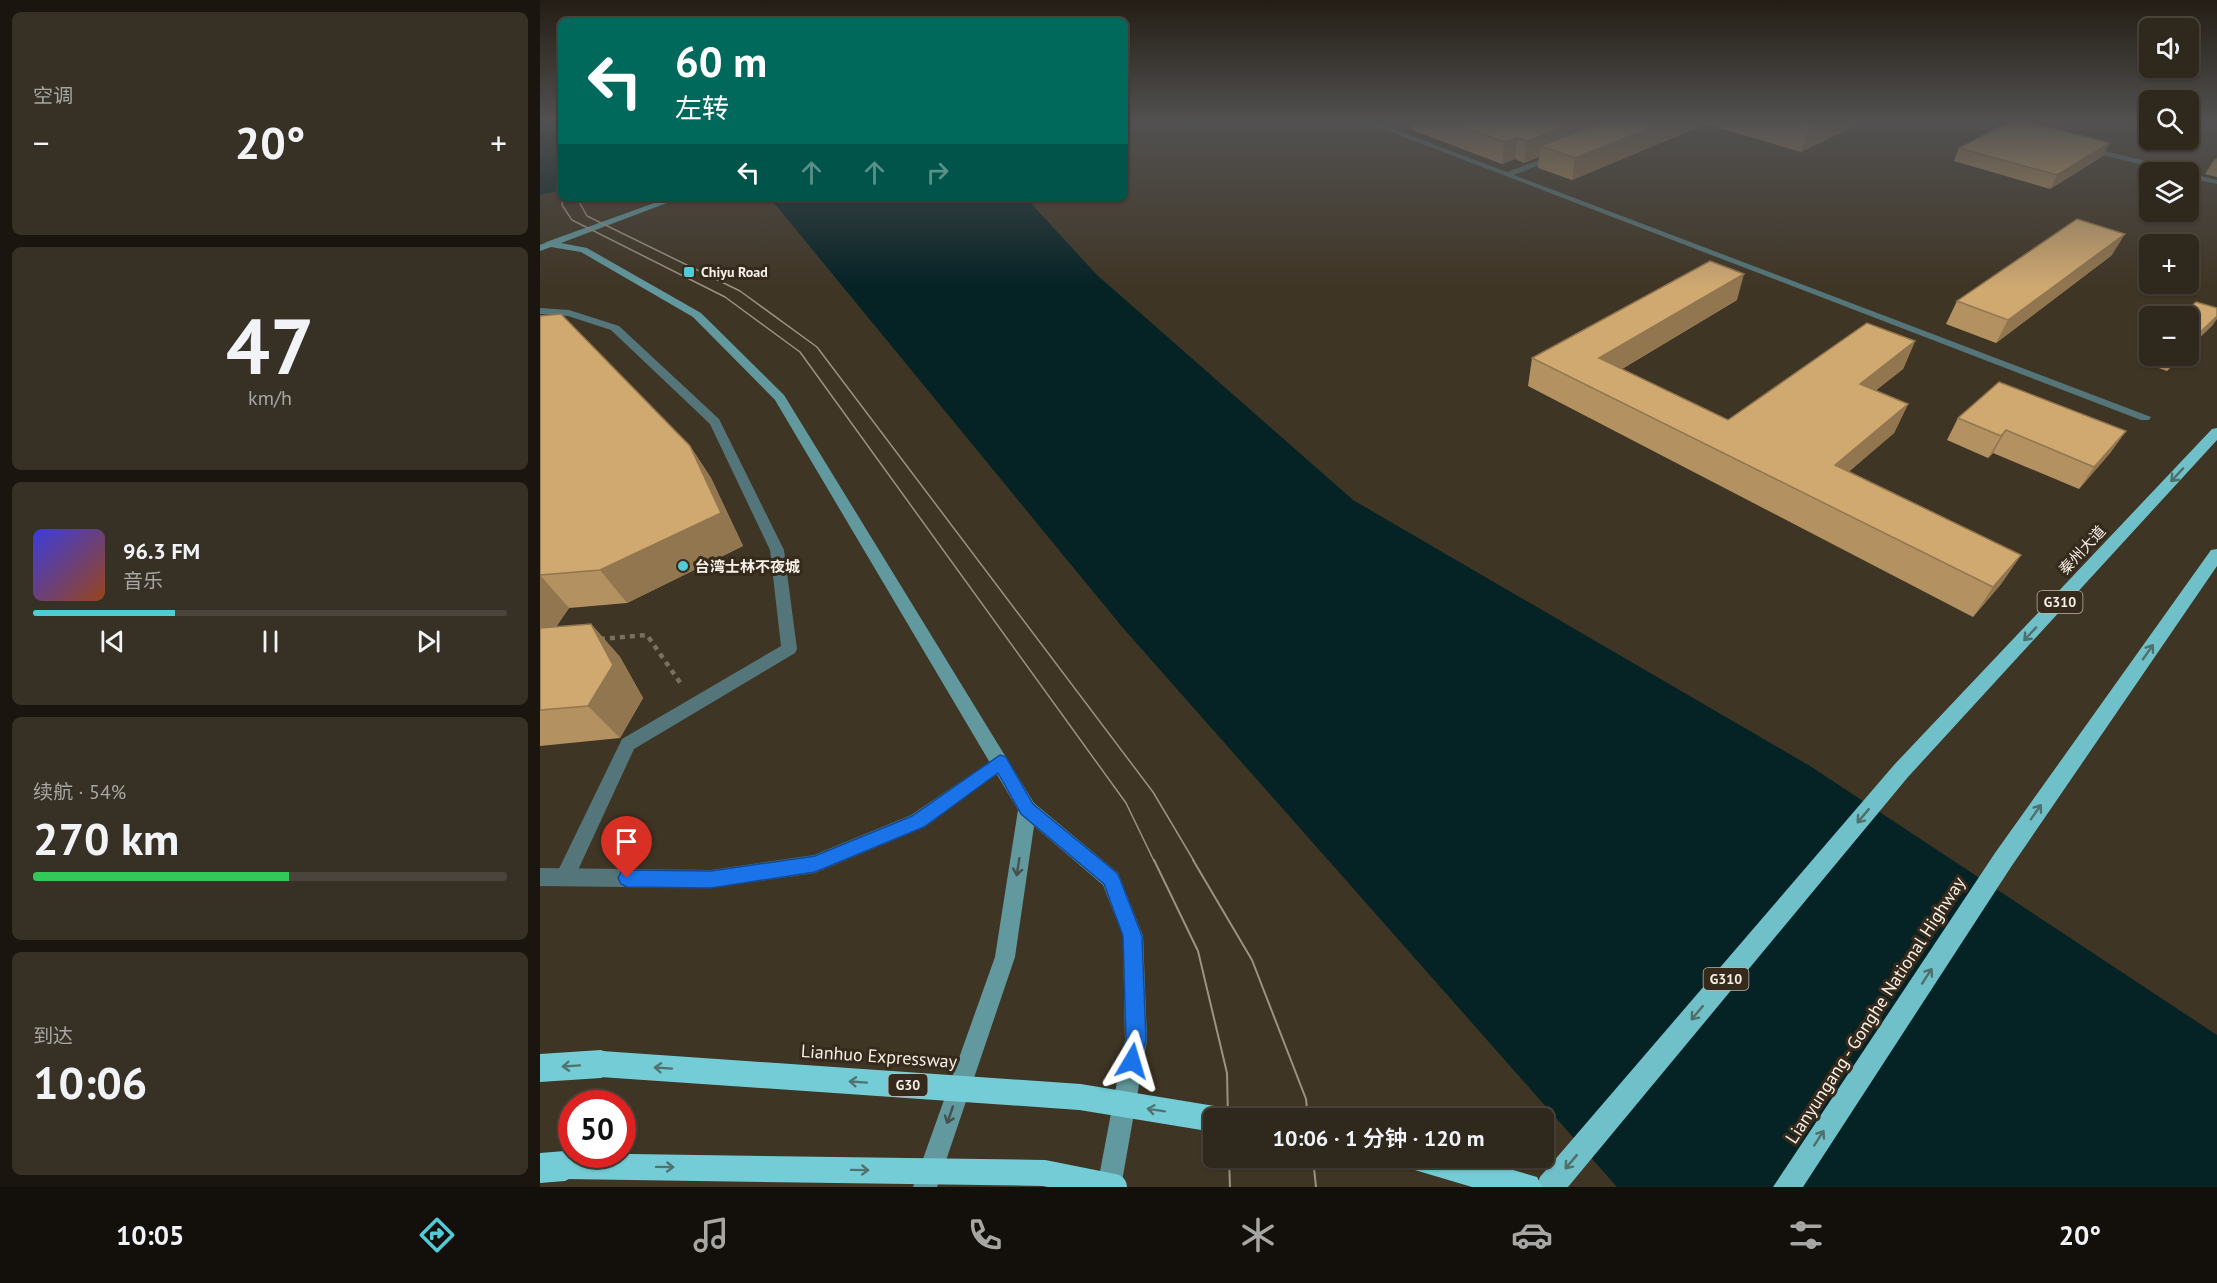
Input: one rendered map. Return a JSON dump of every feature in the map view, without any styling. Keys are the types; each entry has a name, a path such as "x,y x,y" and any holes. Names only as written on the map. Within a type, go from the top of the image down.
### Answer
{"highway":[{"name":"秦州大道","path":"1550,1187 1901,771 2217,432"},
{"name":"Lianyungang - Gonghe National Highway","path":"1787,1187 2003,860 2217,554"},
{"name":"Lianhuo Expressway","path":"540,1068 601,1064 1080,1097 1203,1117"},
{"path":"552,1167 1044,1173 1114,1187"},
{"path":"1456,1168 1527,1187"}],"main road":[{"path":"543,246 668,201"},
{"path":"543,246 584,250 697,315 780,398 1027,809 1111,879 1133,936 1136,1040 1109,1187"},
{"path":"925,1187 1005,957 1027,809"}],"street":[{"path":"1512,177 2145,417"},
{"path":"2199,178 2217,182"},
{"path":"540,311 568,313 615,328 716,422 777,550 789,649 628,744 565,877"},
{"path":"540,877 711,879 815,864 918,821 1000,762"}],"path":[{"path":"592,639 647,635 695,705"}],"water":[{"path":"540,177 558,177 558,191 540,195"},
{"path":"772,201 1029,201 1097,275 1353,500 1810,766 2217,1035 2217,1187 1617,1187 1554,1116 1554,1108 1547,1108 1123,628"}],"building":[{"path":"2077,219 2125,234 2008,320 1957,301"},
{"path":"1710,261 1744,274 1599,358 1728,420 1867,323 1915,341 1860,384 1908,404 1835,465 2021,555 1993,587 1532,358"},
{"path":"2196,302 2217,308 2217,316 2199,333 2199,306 2191,306"},
{"path":"561,314 690,446 721,513 600,570 540,575 540,316"},
{"path":"1999,382 2126,431 2094,467 2006,430 2001,436 1958,418"},
{"path":"591,624 613,665 588,706 540,710 540,628"}],"tram line":[{"path":"563,201 562,205 572,220 725,297 800,352 1126,803 1154,861"},
{"path":"579,201 587,216 740,291 817,347 1153,792 1194,861"},
{"path":"1154,860 1198,951 1227,1073 1228,1108"},
{"path":"1193,860 1252,960 1306,1099 1307,1108"},
{"path":"1229,1168 1230,1187"},
{"path":"1314,1168 1316,1187"}],"place":[{"name":"Chiyu Road","path":"689,272"},
{"name":"台湾士林不夜城","path":"683,566"}],"route":[{"path":"627,878 711,879 815,864 918,821 1000,762 1027,809 1111,879 1133,936 1136,1040 1132,1061"}]}
